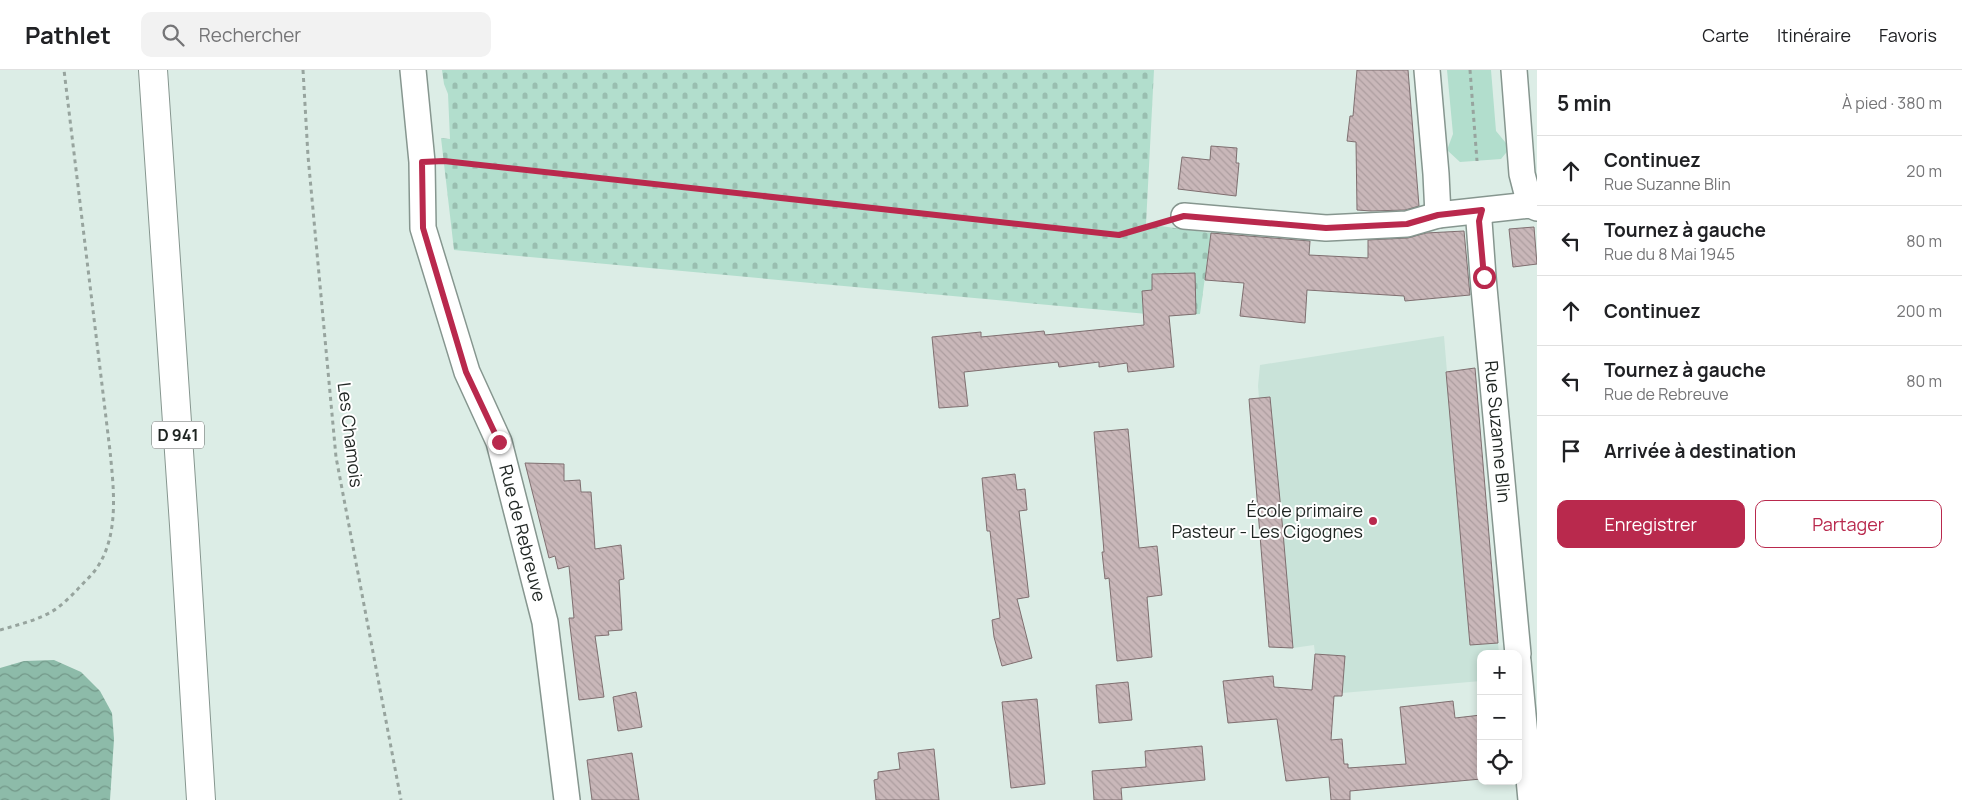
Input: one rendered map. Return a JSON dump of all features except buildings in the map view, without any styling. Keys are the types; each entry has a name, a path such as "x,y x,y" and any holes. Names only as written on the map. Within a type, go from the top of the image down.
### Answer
{"main road":[{"name":"D 941","path":"153,70 201,800"}],"street":[{"name":"Rue de Rebreuve","path":"414,70 422,162 423,228 466,372 499,442 545,622 567,800"},
{"path":"1427,70 1438,215"},
{"path":"1184,216 1326,228 1407,224 1438,215 1534,206 1522,174 1514,70"},
{"name":"Rue Suzanne Blin","path":"1482,210 1479,221 1518,650"},
{"path":"1521,695 1531,800"}],"path":[{"path":"0,630 39,618 53,611 66,600 94,573 104,553 111,532 114,491 110,451 64,70"},
{"name":"Les Chamois","path":"303,70 308,156 336,457 401,800"},
{"path":"1470,70 1477,161"},
{"path":"422,162 454,162 1119,235 1184,216"}],"shaded area":[{"name":"École primaire Pasteur - Les Cigognes","path":"1444,336 1447,372 1475,368 1499,650 1477,650 1477,681 1342,693 1344,656 1315,654 1314,645 1293,648 1269,647 1249,399 1259,398 1260,365"}],"green space":[{"path":"442,70 1154,70 1146,224 1211,233 1200,314 1169,316 454,250 441,138 450,139 448,94"},
{"path":"1447,70 1491,70 1496,131 1510,148 1501,159 1460,162 1447,150 1453,134"}],"water":[{"path":"54,660 81,672 100,691 112,713 114,739 110,800 0,800 0,668 24,661"}],"place":[{"name":"École primaire Pasteur - Les Cigognes","path":"1373,521"}],"route":[{"path":"499,442 466,372 423,228 422,162 444,161 1119,235 1184,216 1326,228 1407,224 1438,215 1482,210 1479,221 1484,277"}]}
